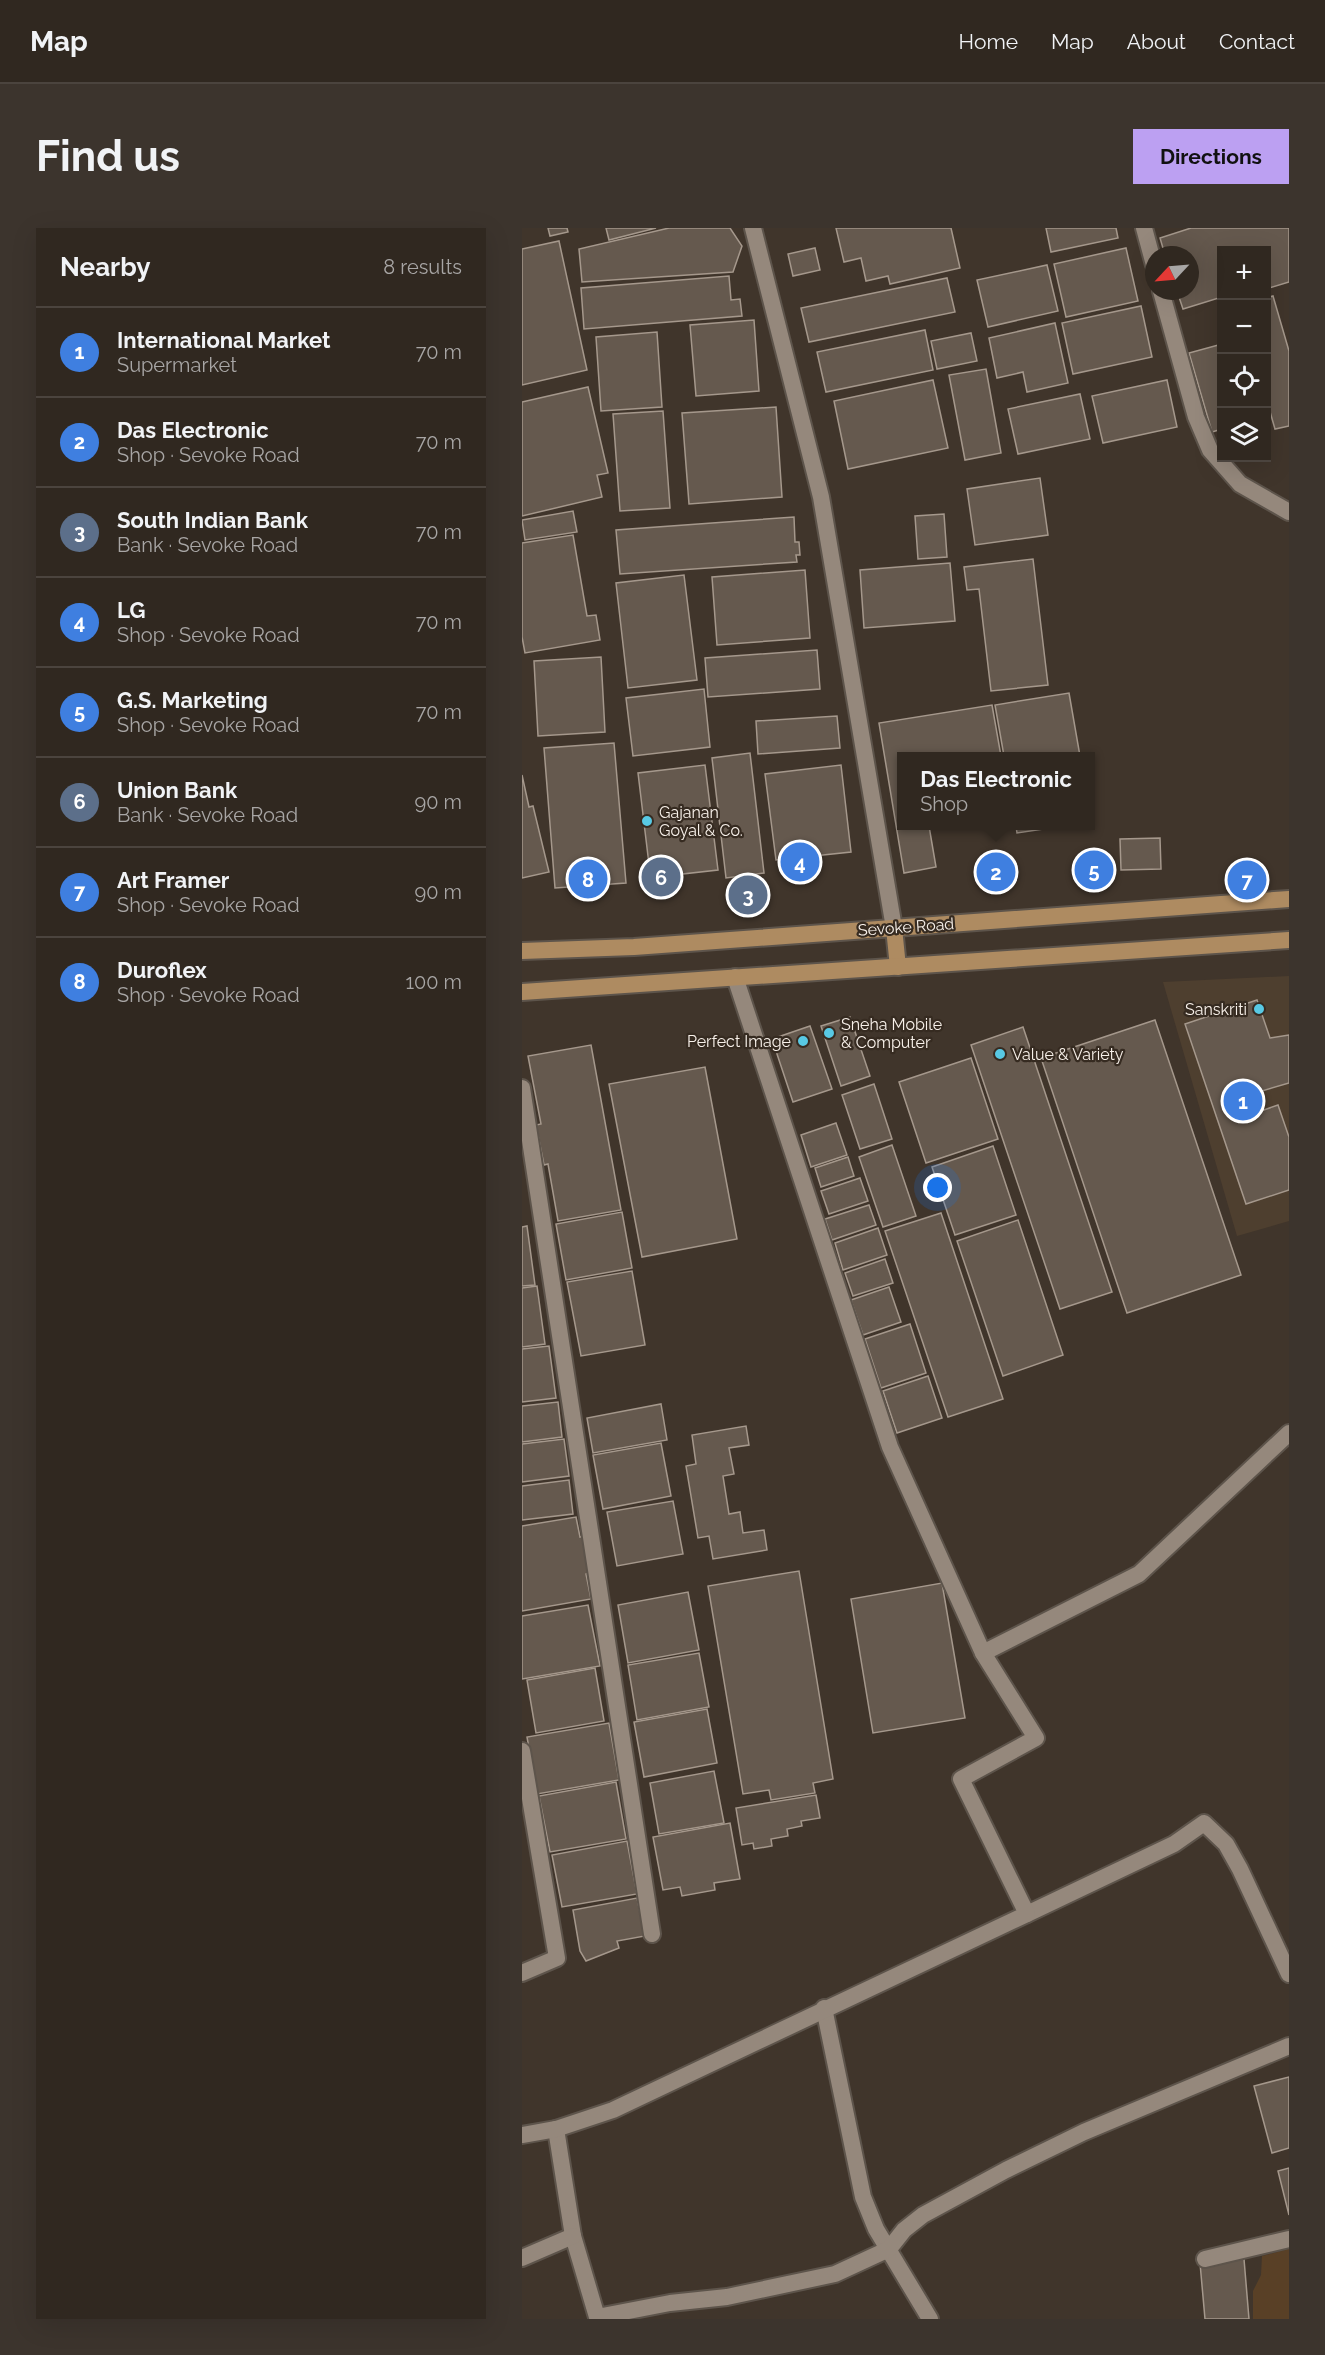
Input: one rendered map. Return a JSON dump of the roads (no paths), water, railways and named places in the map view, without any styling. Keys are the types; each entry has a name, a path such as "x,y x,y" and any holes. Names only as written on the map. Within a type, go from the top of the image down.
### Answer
{"main road":[{"name":"Sevoke Road","path":"522,951 634,947 1289,899"},
{"path":"894,928 898,967"},
{"path":"522,992 1289,940"}],"street":[{"path":"753,228 821,497 894,928"},
{"path":"1144,228 1149,246"},
{"path":"1164,300 1196,417 1210,450 1240,484 1289,512"},
{"path":"735,977 890,1447 983,1653 1036,1738 961,1779 1027,1914"},
{"path":"522,1088 652,1934"},
{"path":"983,1653 1139,1574 1289,1433"},
{"path":"522,1751 529,1827 557,1958 522,1973"},
{"path":"522,2135 556,2129 613,2110 1174,1844 1204,1823 1226,1844 1285,1952 1289,1974"},
{"path":"824,2008 863,2197 876,2229 930,2319"},
{"path":"556,2129 573,2236 597,2318 670,2303 727,2297 812,2280 847,2269 889,2250 904,2230 923,2215 1006,2170 1084,2132 1289,2046"},
{"path":"522,2258 573,2236"},
{"path":"1204,2259 1289,2239"}],"place":[{"name":"Gajanan Goyal & Co.","path":"647,821"},
{"name":"LG","path":"800,862"},
{"name":"G.S. Marketing","path":"1094,870"},
{"name":"Das Electronic","path":"996,872"},
{"name":"Union Bank","path":"661,877"},
{"name":"Duroflex","path":"588,879"},
{"name":"Art Framer","path":"1247,880"},
{"name":"South Indian Bank","path":"748,895"},
{"name":"Sanskriti","path":"1259,1009"},
{"name":"Sneha Mobile & Computer","path":"829,1033"},
{"name":"Perfect Image","path":"803,1041"},
{"name":"Value & Variety","path":"1000,1054"},
{"name":"International Market","path":"1243,1101"}]}
